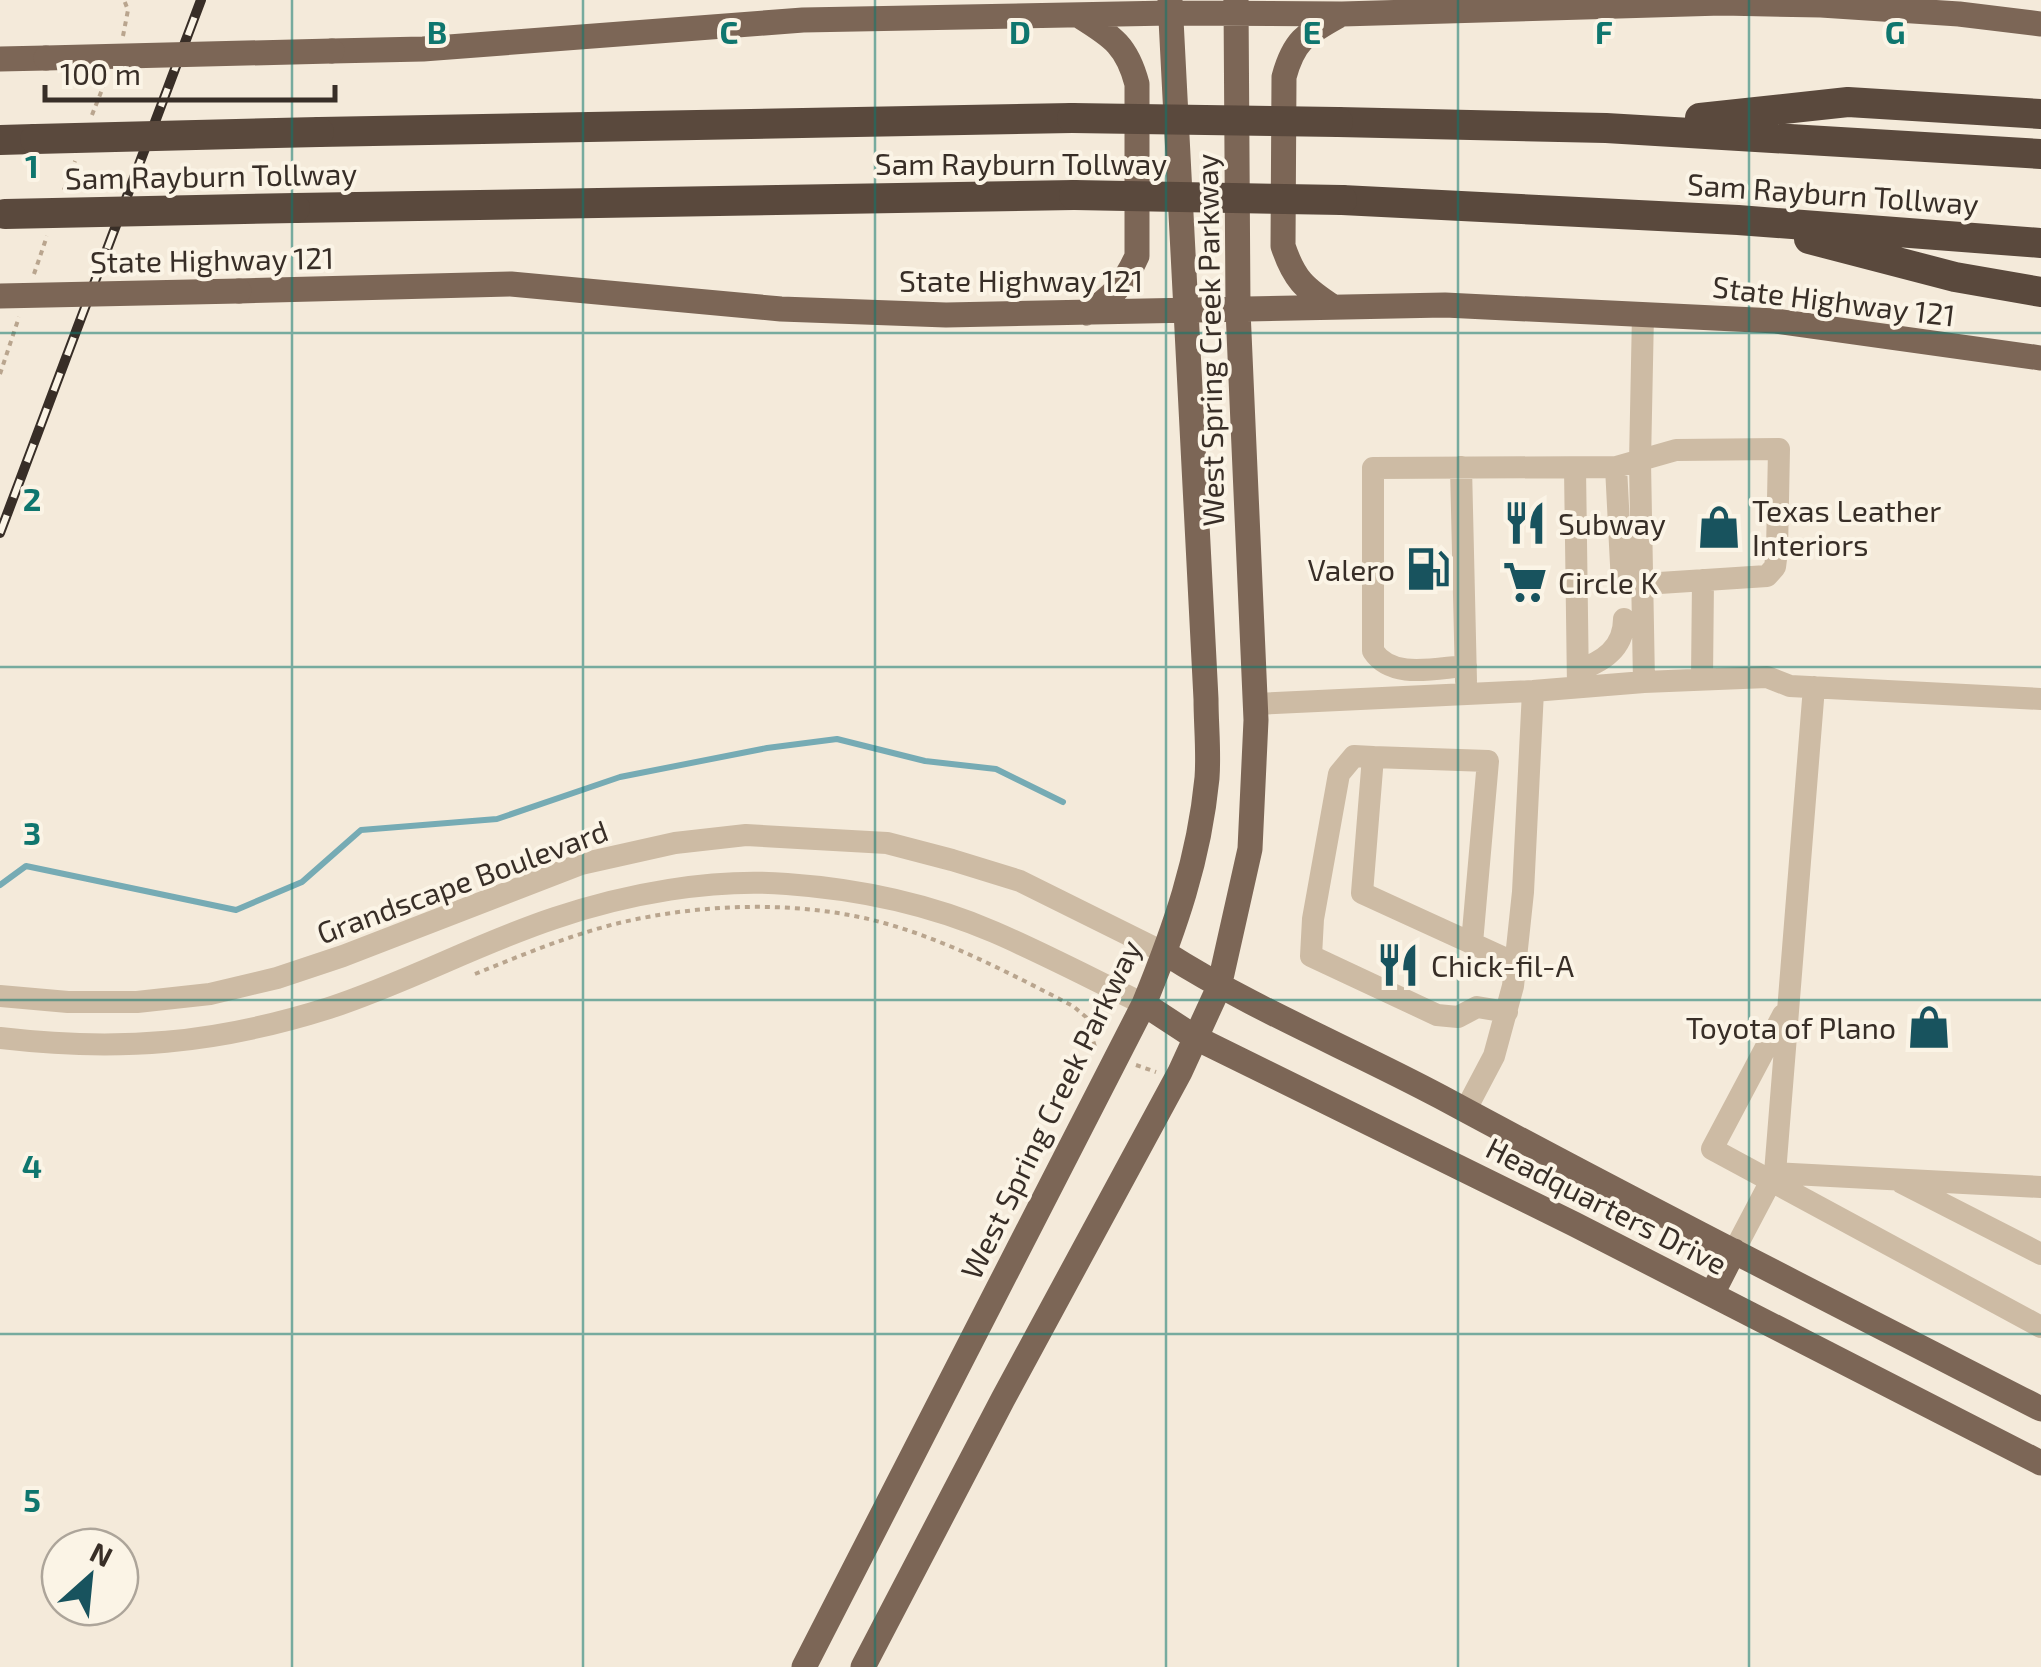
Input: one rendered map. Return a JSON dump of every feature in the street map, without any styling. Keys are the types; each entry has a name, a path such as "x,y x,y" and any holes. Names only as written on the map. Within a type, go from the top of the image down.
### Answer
{"highway":[{"path":"1606,128 1848,102 2041,114"},
{"name":"Sam Rayburn Tollway","path":"0,140 1072,118 1606,128 2041,154"},
{"name":"Sam Rayburn Tollway","path":"2,214 1074,195 1342,200 1738,220 2041,243"},
{"path":"1738,220 1955,278 2041,292"}],"main road":[{"path":"0,59 424,49 803,20 1081,17 1170,6 1236,6 1342,14 1722,3 1859,4 2041,24"},
{"name":"West Spring Creek Parkway","path":"804,1667 1144,1004 1182,910 1198,848 1208,774 1170,6"},
{"name":"West Spring Creek Parkway","path":"863,1667 1002,1398 1196,1038 1218,987 1250,849 1255,704 1238,310 1236,6"},
{"path":"1332,307 1308,290 1292,272 1283,246 1284,77 1290,52 1306,34 1342,14"},
{"path":"1081,17 1112,36 1130,58 1137,84 1137,256 1126,282 1087,314"},
{"name":"State Highway 121","path":"0,296 511,284 781,309 946,315 1444,305 1776,321 2041,358"},
{"name":"Headquarters Drive","path":"1165,953 1218,987 2041,1409"},
{"name":"Headquarters Drive","path":"1144,1004 1196,1038 1712,1294 2041,1463"},
{"path":"1712,1294 1734,1251"}],"street":[{"path":"1633,584 1643,314"},
{"path":"1466,666 1394,669 1381,663 1373,651 1372,468 1616,468 1676,450 1779,449 1775,568 1767,576 1633,584"},
{"path":"1462,467 1466,695"},
{"path":"1575,468 1578,679"},
{"path":"1616,468 1644,682"},
{"path":"1702,678 1703,580"},
{"path":"1578,679 1617,646 1624,619"},
{"path":"1255,704 1533,692 1578,679 1644,682 1767,677 1790,686 2041,700"},
{"path":"1734,1251 1773,1178 1814,687"},
{"path":"1466,1111 1494,1056 1508,1012 1516,963 1533,692"},
{"path":"1508,1012 1477,1008 1458,1017 1437,1015 1310,956 1339,774 1354,756 1530,762"},
{"path":"1373,757 1362,893 1516,963"},
{"path":"1472,943 1488,761"},
{"name":"Grandscape Boulevard","path":"0,996 68,1002 137,1002 210,994 344,956 562,871 674,843 746,835 887,842 1020,881 1165,953"},
{"path":"562,871 574,913"},
{"path":"0,1038 60,1045 132,1046 198,1040 267,1026 334,1006 574,913 643,896 714,886 784,884 855,892 925,907 992,930 1144,1004"},
{"path":"1789,1004 1712,1149 1773,1178 2041,1327"},
{"path":"1773,1178 1894,1179 2041,1187"},
{"path":"1894,1179 2041,1254"}],"path":[{"path":"460,980 545,946 620,923 729,909 785,908 840,913 887,924 944,946 1073,1006 1086,1018 1095,1048 1176,1080"}],"waterway":[{"path":"0,885 26,866 236,910 302,882 361,830 497,819 620,777 767,748 837,739 925,761 996,769 1063,802"}],"railway":[{"path":"0,533 201,0"}],"place":[{"name":"Subway","path":"1525,523"},
{"name":"Texas Leather Interiors","path":"1719,527"},
{"name":"Valero","path":"1428,569"},
{"name":"Circle K","path":"1525,582"},
{"name":"Chick-fil-A","path":"1398,965"},
{"name":"Toyota of Plano","path":"1929,1027"}]}
